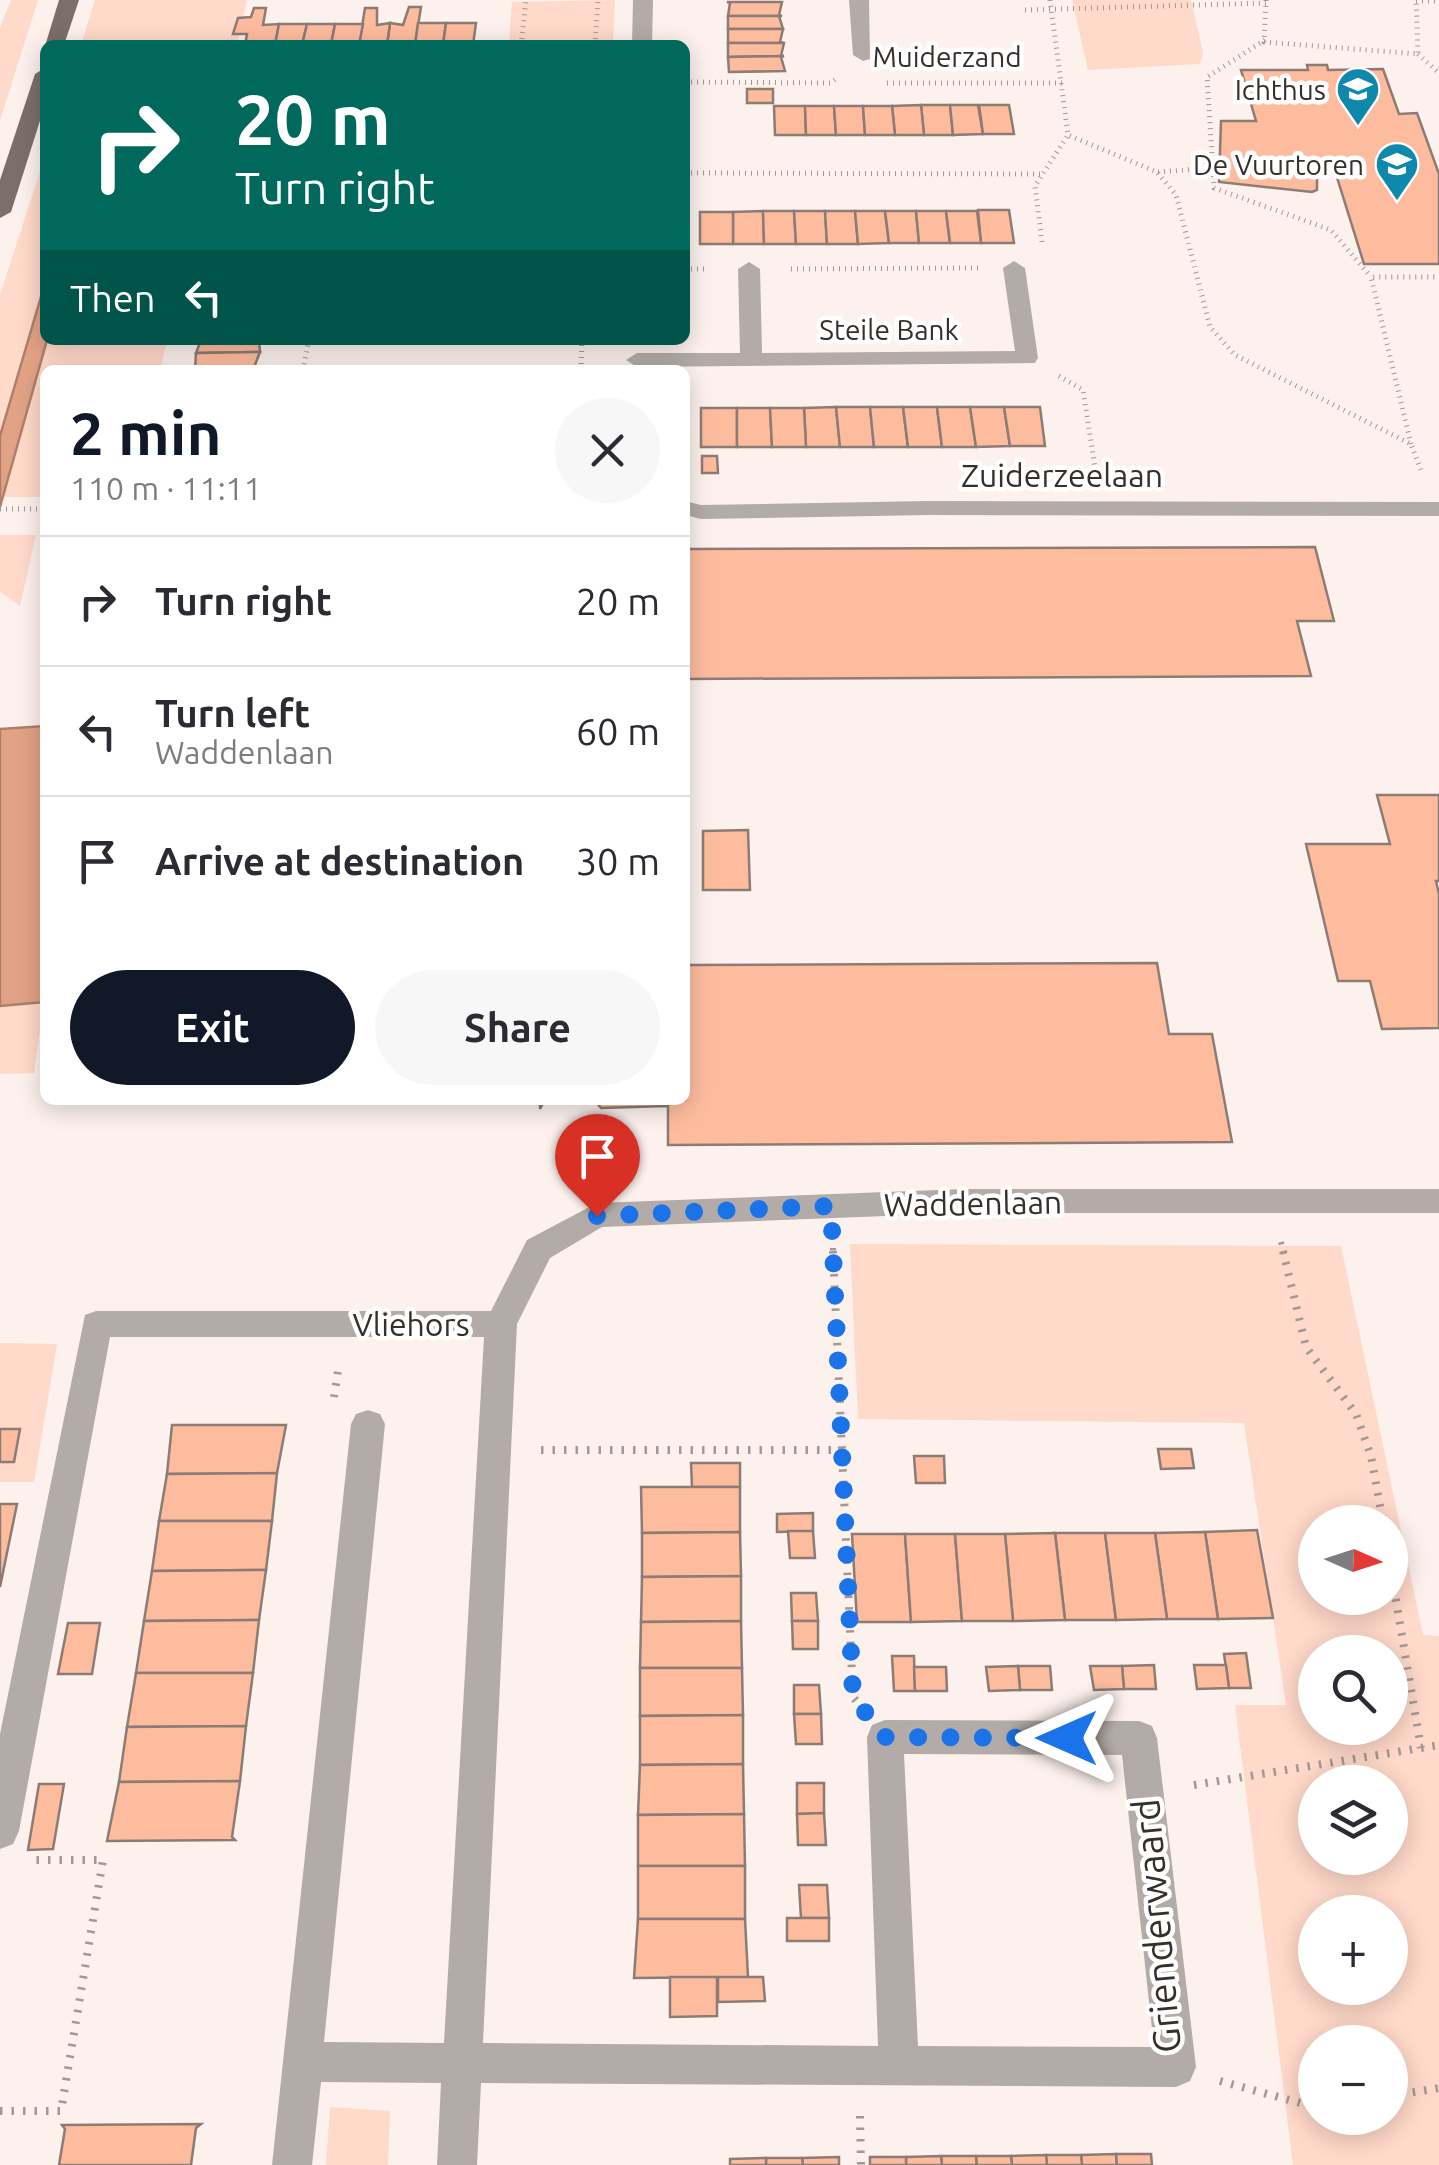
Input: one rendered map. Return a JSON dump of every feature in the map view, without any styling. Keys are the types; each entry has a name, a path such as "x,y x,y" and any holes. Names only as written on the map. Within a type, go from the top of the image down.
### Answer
{"main road":[{"path":"56,40 69,0"},
{"path":"0,212 40,89"}],"street":[{"path":"642,40 643,0"},
{"name":"Muiderzand","path":"859,0 863,55"},
{"path":"1014,268 1028,358"},
{"path":"749,269 751,359"},
{"name":"Steile Bank","path":"637,357 1028,358"},
{"name":"Zuiderzeelaan","path":"690,509 1436,509"},
{"name":"Waddenlaan","path":"502,1324 538,1249 597,1216 964,1201 1439,1201"},
{"name":"Vliehors","path":"0,1831 96,1324 502,1324 457,2165"},
{"path":"292,2165 368,1424"},
{"path":"885,1737 898,2066"},
{"name":"Grienderwaard","path":"462,2063 1176,2068 1139,1738 885,1737"},
{"path":"302,2062 462,2063"}],"path":[{"path":"521,40 526,0"},
{"path":"595,40 598,0"},
{"path":"1418,54 1416,0 1439,0"},
{"path":"1024,10 1051,3 1266,2 1265,40"},
{"path":"1014,268 1044,258 1035,186 1068,135 1051,3"},
{"path":"1436,509 1411,444 1372,277 1331,230 1214,188 1207,77 1265,40 1418,54 1439,73"},
{"path":"831,83 863,55"},
{"name":"Muiderzand","path":"690,82 850,83"},
{"name":"Muiderzand","path":"869,83 1062,83"},
{"path":"1068,135 1156,172 1176,195 1210,327 1235,354 1411,444"},
{"path":"1156,172 1213,168"},
{"path":"690,173 1043,174"},
{"name":"Steile Bank","path":"690,269 1014,268"},
{"path":"1372,277 1439,276"},
{"path":"1028,358 1083,390 1101,508"},
{"path":"0,509 40,508"},
{"path":"1272,1202 1306,1347 1356,1414 1371,1456 1380,1505"},
{"path":"831,1206 853,1697 885,1737"},
{"path":"495,1450 840,1450"},
{"path":"1398,1615 1421,1748"},
{"path":"1145,1793 1439,1745"},
{"path":"0,2111 61,2111 103,1860 60,1860"},
{"path":"1176,2068 1298,2103"},
{"path":"1408,2093 1439,2088"}],"shaded area":[{"path":"11,0 38,0 0,121 0,28"},
{"path":"95,0 247,0 238,40 83,40"},
{"path":"615,0 613,40 509,40 512,2"},
{"path":"1072,0 1191,0 1203,53 1200,64 1088,70"},
{"path":"40,171 40,345 166,345 161,365 40,365 40,497 0,497 0,295"},
{"path":"40,300 40,345 46,345 0,507 0,436"},
{"path":"0,535 36,535 20,606 0,592"},
{"path":"40,726 40,1002 0,1006 0,729"},
{"path":"40,1002 34,1073 0,1074 0,1006"},
{"path":"850,1244 1341,1246 1396,1505 1298,1505 1298,1615 1408,1615 1408,1564 1423,1635 1439,1636 1439,2165 1293,2165 1235,1705 1286,1705 1244,1423 858,1419"},
{"path":"0,1343 57,1344 34,1482 0,1482"},
{"path":"330,2107 390,2111 388,2165 326,2165"}],"building":[{"path":"727,2 782,2 782,16 728,16"},
{"path":"409,7 421,7 416,40 388,40 390,23 403,25"},
{"path":"254,8 266,8 263,25 279,24 276,40 246,40 247,34 233,34 238,18 251,17"},
{"path":"365,8 377,8 377,25 390,23 388,40 360,40"},
{"path":"728,16 779,16 783,29 728,29"},
{"path":"418,23 446,23 444,40 416,40"},
{"path":"446,23 476,23 474,40 444,40"},
{"path":"279,24 307,24 303,40 276,40"},
{"path":"307,24 335,24 332,40 303,40"},
{"path":"335,24 363,24 360,40 332,40"},
{"path":"728,29 783,29 780,42 784,43 728,43"},
{"path":"728,43 784,43 784,56 728,57"},
{"path":"784,56 781,57 785,71 729,72 728,57"},
{"path":"1307,65 1327,65 1328,70 1383,69 1399,114 1417,113 1439,174 1439,264 1364,264 1335,171 1317,172 1317,190 1312,192 1219,182 1221,121 1256,121 1241,70 1308,70"},
{"path":"747,89 773,89 773,103 747,103"},
{"path":"921,105 950,105 953,135 924,135"},
{"path":"921,105 924,135 895,135 892,106"},
{"path":"950,105 978,105 983,134 953,135"},
{"path":"979,105 1009,105 1014,134 983,134"},
{"path":"774,106 805,106 806,135 775,135"},
{"path":"805,106 834,106 836,135 806,135"},
{"path":"834,106 863,106 865,135 836,135"},
{"path":"863,106 892,106 895,135 865,135"},
{"path":"978,210 1009,210 1014,243 981,243"},
{"path":"763,211 764,244 733,244 733,212"},
{"path":"763,211 794,211 796,244 764,244"},
{"path":"794,211 825,211 827,244 796,244"},
{"path":"825,211 855,211 858,244 827,244"},
{"path":"855,211 885,211 889,243 858,244"},
{"path":"885,211 916,211 919,243 889,243"},
{"path":"916,211 946,211 950,243 919,243"},
{"path":"946,211 977,211 981,243 950,243"},
{"path":"700,212 733,212 733,244 700,244"},
{"path":"199,345 259,345 260,352 196,353"},
{"path":"260,352 255,365 195,365 196,353"},
{"path":"836,407 840,447 806,447 804,408"},
{"path":"836,407 870,407 874,447 840,447"},
{"path":"870,407 903,407 908,447 874,447"},
{"path":"903,407 937,407 942,447 908,447"},
{"path":"937,407 970,407 976,447 942,447"},
{"path":"970,407 1004,407 1010,446 976,447"},
{"path":"1004,407 1040,407 1045,446 1010,446"},
{"path":"701,408 737,408 737,447 701,447"},
{"path":"737,408 770,408 772,447 737,447"},
{"path":"770,408 804,408 806,447 772,447"},
{"path":"702,456 717,456 718,473 702,473"},
{"path":"1315,547 1334,621 1297,621 1311,676 690,679 690,549"},
{"path":"1377,795 1439,795 1439,1028 1382,1029 1370,981 1338,981 1306,844 1390,844"},
{"path":"748,830 750,890 703,890 703,831"},
{"path":"1157,963 1169,1034 1212,1034 1232,1142 668,1145 668,1106 599,1105 690,1105 690,965"},
{"path":"172,1425 286,1425 277,1473 167,1474"},
{"path":"0,1429 20,1429 14,1462 0,1462"},
{"path":"1158,1449 1191,1449 1194,1468 1161,1469"},
{"path":"914,1456 944,1456 945,1483 916,1483"},
{"path":"691,1463 740,1463 740,1487 692,1487"},
{"path":"277,1473 272,1521 159,1521 167,1474"},
{"path":"641,1487 740,1487 740,1532 642,1533"},
{"path":"0,1504 17,1504 0,1587"},
{"path":"813,1513 813,1531 777,1532 777,1514"},
{"path":"159,1521 272,1521 266,1570 152,1571"},
{"path":"1257,1530 1273,1618 1218,1619 1205,1532"},
{"path":"788,1531 813,1531 815,1558 790,1558"},
{"path":"740,1532 741,1576 642,1577 642,1533"},
{"path":"1205,1532 1218,1619 1167,1619 1155,1533"},
{"path":"1055,1533 1105,1533 1116,1620 1065,1620"},
{"path":"1055,1533 1065,1620 1013,1621 1005,1534"},
{"path":"1105,1533 1155,1533 1167,1619 1116,1620"},
{"path":"852,1534 905,1534 911,1622 857,1622"},
{"path":"905,1534 955,1534 962,1621 911,1622"},
{"path":"955,1534 1005,1534 1013,1621 962,1621"},
{"path":"266,1570 259,1620 144,1621 152,1571"},
{"path":"741,1576 741,1621 641,1622 642,1577"},
{"path":"791,1593 816,1593 818,1621 792,1621"},
{"path":"259,1620 253,1673 136,1673 144,1621"},
{"path":"741,1621 742,1668 640,1668 641,1622"},
{"path":"792,1621 818,1621 818,1649 793,1649"},
{"path":"68,1623 100,1623 92,1674 58,1674"},
{"path":"1246,1653 1251,1688 1229,1688 1224,1654"},
{"path":"892,1656 914,1656 915,1691 894,1691"},
{"path":"1154,1665 1156,1689 1124,1689 1122,1666"},
{"path":"1194,1665 1226,1665 1229,1688 1197,1689"},
{"path":"1018,1666 1050,1666 1052,1690 1020,1690"},
{"path":"1018,1666 1020,1690 989,1691 986,1667"},
{"path":"1090,1666 1122,1666 1124,1689 1094,1690"},
{"path":"914,1667 946,1667 947,1691 915,1691"},
{"path":"640,1668 742,1668 743,1715 640,1716"},
{"path":"136,1673 253,1673 246,1726 127,1727"},
{"path":"794,1685 819,1685 821,1714 794,1714"},
{"path":"794,1714 821,1714 822,1744 796,1744"},
{"path":"743,1715 743,1764 640,1765 640,1716"},
{"path":"246,1726 240,1781 119,1782 127,1727"},
{"path":"743,1764 744,1814 638,1815 640,1765"},
{"path":"240,1781 232,1837 235,1840 107,1841 119,1782"},
{"path":"797,1783 824,1783 824,1813 797,1814"},
{"path":"39,1784 64,1784 53,1849 28,1850"},
{"path":"824,1813 826,1845 798,1845 797,1814"},
{"path":"744,1814 745,1866 638,1866 638,1815"},
{"path":"638,1866 745,1866 745,1919 638,1919"},
{"path":"799,1885 827,1885 829,1918 801,1918"},
{"path":"787,1918 829,1918 829,1941 787,1941"},
{"path":"638,1919 745,1919 748,1977 634,1978"},
{"path":"670,1977 717,1977 717,2016 670,2017"},
{"path":"718,1977 763,1977 765,2001 718,2002"},
{"path":"201,2124 196,2128 191,2165 59,2165 65,2129 62,2125"},
{"path":"1116,2154 1117,2165 1082,2165 1081,2155"},
{"path":"1116,2154 1151,2154 1152,2165 1117,2165"},
{"path":"1046,2155 1081,2155 1082,2165 1047,2165"},
{"path":"1046,2155 1047,2165 1012,2165 1011,2156"},
{"path":"941,2156 976,2156 977,2165 942,2165"},
{"path":"941,2156 942,2165 906,2165 906,2157"},
{"path":"976,2156 1011,2156 1012,2165 977,2165"},
{"path":"839,2157 839,2165 803,2165 802,2158"},
{"path":"870,2157 906,2157 906,2165 870,2165"},
{"path":"766,2158 802,2158 803,2165 766,2165"},
{"path":"766,2158 766,2165 730,2165 730,2159"}],"place":[{"name":"Ichthus","path":"1358,127"},
{"name":"De Vuurtoren","path":"1397,202"}],"route":[{"path":"597,1216 831,1206 853,1697 885,1737 1067,1738"}]}
